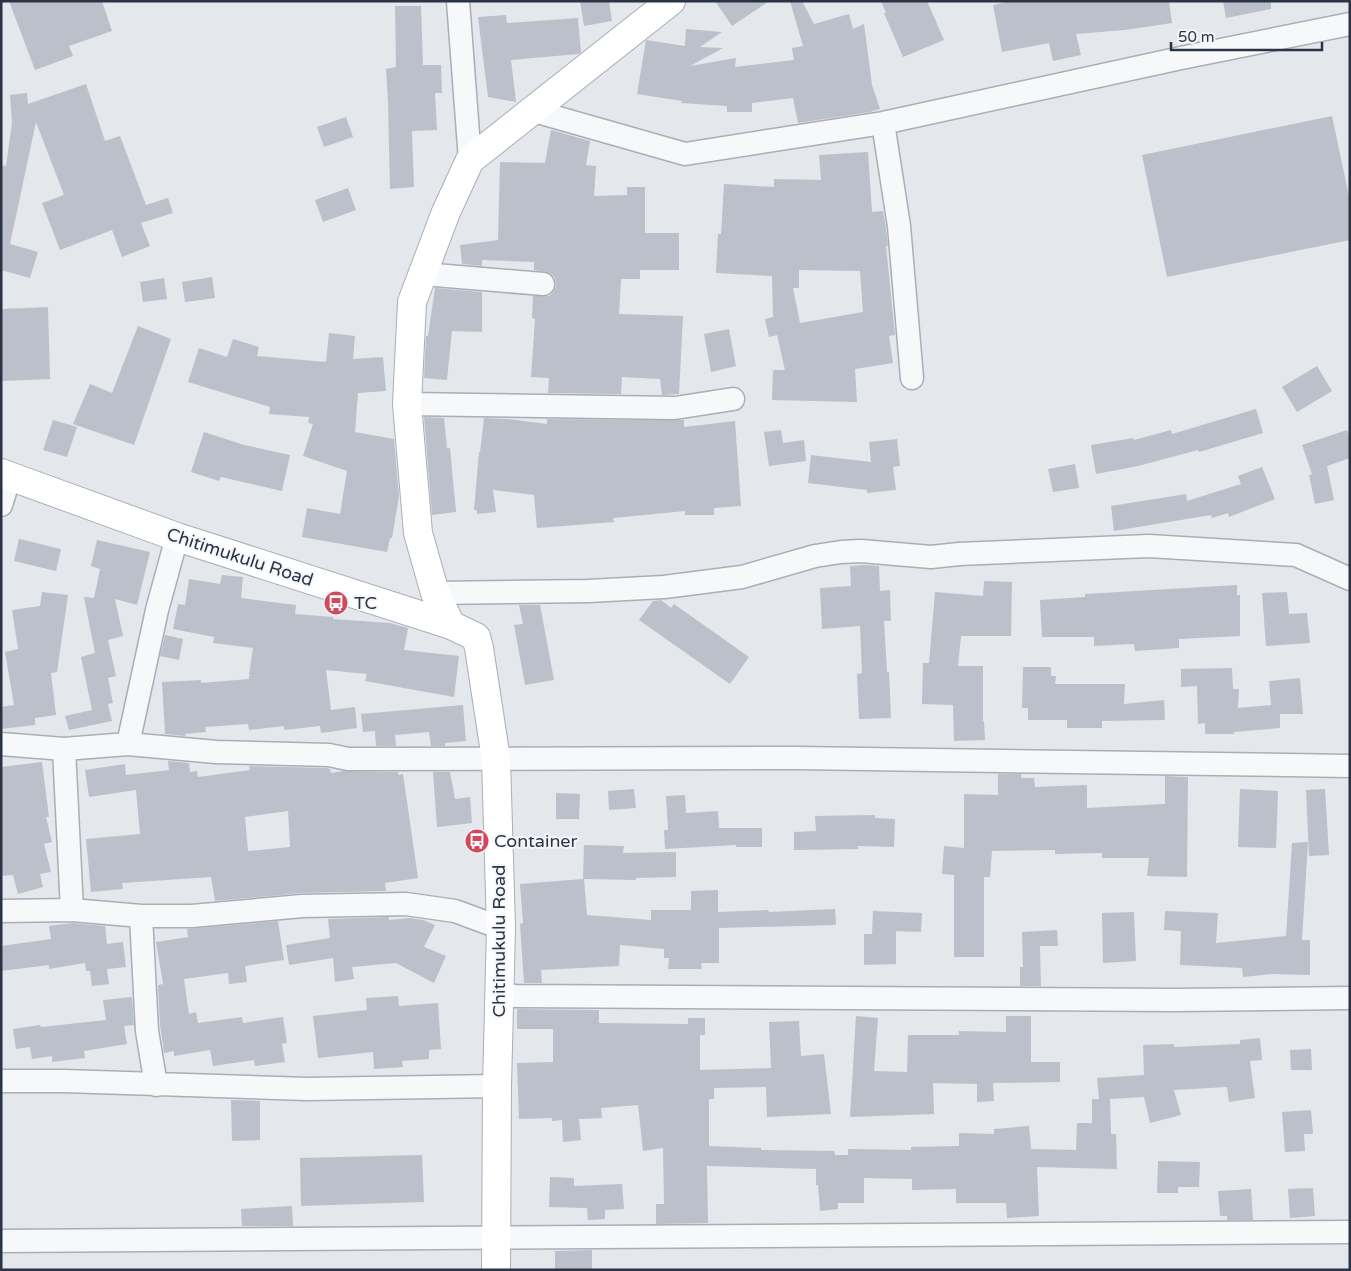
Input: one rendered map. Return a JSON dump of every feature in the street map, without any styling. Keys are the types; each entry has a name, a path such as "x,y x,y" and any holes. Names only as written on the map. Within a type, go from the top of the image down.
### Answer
{"street":[{"path":"458,1 470,160"},
{"path":"451,625 434,593 418,533 407,404 412,302 446,212 470,160 671,1"},
{"path":"534,110 685,154 883,123 1171,60 1350,24"},
{"path":"883,123 899,226 912,378"},
{"path":"423,274 543,284"},
{"path":"407,404 675,408 733,399"},
{"path":"1,505 6,474"},
{"name":"Chitimukulu Road","path":"6,474 177,537 451,625 476,637 496,759 501,928 497,1086 496,1270"},
{"path":"128,744 157,610 177,537"},
{"path":"434,593 588,591 664,587 742,577 815,556 841,552 932,556 1149,546 1296,556 1350,579"},
{"path":"1,744 64,749 128,744 216,752 329,755 348,760 426,758 807,758 1350,766"},
{"path":"64,749 72,910"},
{"path":"1,911 72,910 141,916 192,916 302,906 406,904 454,911 501,928"},
{"path":"141,916 147,1031 156,1085"},
{"path":"499,994 525,996 1175,1000 1350,998"},
{"path":"1,1081 64,1081 306,1090 497,1086"},
{"path":"1,1240 1350,1232"}],"building":[{"path":"9,1 102,1 112,31 69,46 73,56 35,70"},
{"path":"580,1 609,1 612,21 584,26"},
{"path":"715,1 769,1 732,26"},
{"path":"790,1 802,1 814,24 849,14 853,29 864,24 872,85 880,109 798,123 793,98 752,103 752,112 727,112 727,106 681,103 682,101 637,94 646,40 685,46 686,29 722,32 700,47 723,48 690,66 736,58 735,67 794,60 792,48 803,46"},
{"path":"881,1 927,1 944,40 903,57 884,13 886,13"},
{"path":"1010,1 1169,1 1172,23 1125,30 1076,34 1081,55 1053,61 1049,43 1002,52 993,5"},
{"path":"1223,1 1271,1 1271,9 1226,18"},
{"path":"395,6 421,6 423,65 441,65 442,93 435,93 437,130 412,131 414,187 390,189 386,69 396,67"},
{"path":"506,15 507,23 578,18 581,53 511,60 516,102 488,97 478,17"},
{"path":"86,84 105,141 120,136 146,205 168,198 173,213 141,223 150,246 122,257 112,230 60,250 42,203 64,195 36,122 10,244 38,252 30,278 1,270 1,165 6,166 12,123 10,95 27,93 28,104"},
{"path":"1332,116 1350,201 1350,240 1167,277 1142,155"},
{"path":"346,117 353,137 324,147 317,127"},
{"path":"551,130 590,141 586,165 596,166 594,196 627,195 627,187 645,187 645,233 679,233 679,270 640,270 640,279 621,279 619,314 683,316 679,394 662,395 660,379 622,377 621,394 548,393 549,378 531,377 535,319 532,318 533,296 549,296 556,286 555,278 550,273 534,270 534,262 482,260 482,266 462,264 460,245 498,240 500,162 545,163"},
{"path":"868,152 872,212 883,211 886,228 888,246 886,246 895,335 889,336 893,363 855,369 857,402 772,400 773,370 785,370 777,335 769,337 765,319 773,317 772,276 716,273 724,184 774,187 774,179 821,180 819,155","holes":["799,270 860,271 863,312 800,323 793,288 799,288"]},
{"path":"348,188 356,210 323,222 315,200"},
{"path":"212,277 215,298 185,302 182,282"},
{"path":"164,278 167,299 143,302 140,282"},
{"path":"435,288 482,292 482,332 452,331 447,380 424,378 426,336 428,336"},
{"path":"48,307 50,379 1,381 1,309"},
{"path":"138,326 171,339 134,445 73,424 90,384 112,393"},
{"path":"729,329 736,366 711,372 704,334"},
{"path":"329,333 355,336 353,359 383,357 386,391 358,393 355,432 394,439 399,496 392,538 390,538 387,552 302,537 307,508 340,514 347,471 303,456 313,424 308,423 309,417 269,414 270,407 188,382 199,348 227,357 233,339 259,347 257,356 326,362"},
{"path":"1317,366 1332,391 1297,412 1282,387"},
{"path":"1256,409 1263,433 1199,452 1198,450 1138,466 1096,474 1091,445 1133,438 1134,440 1171,430 1172,434"},
{"path":"424,417 444,418 447,448 450,448 456,512 432,515"},
{"path":"484,418 547,424 547,419 684,420 684,427 735,421 741,506 714,508 714,515 685,515 685,511 613,518 614,522 537,528 534,495 493,490 496,512 477,514 477,510 474,510"},
{"path":"53,420 77,427 67,457 43,450"},
{"path":"781,430 783,443 804,440 806,461 769,466 764,432"},
{"path":"1347,430 1350,438 1350,458 1327,466 1334,500 1315,504 1309,475 1312,474 1302,445"},
{"path":"204,432 244,445 290,455 282,491 221,477 219,481 191,472"},
{"path":"897,439 900,466 893,467 896,490 867,493 867,490 808,483 811,455 871,462 869,442"},
{"path":"1075,464 1079,488 1053,492 1048,469"},
{"path":"1262,467 1275,499 1229,517 1228,513 1212,518 1211,515 1114,531 1111,506 1186,494 1187,501 1241,484 1238,476"},
{"path":"19,539 61,549 56,571 14,561"},
{"path":"97,540 150,552 137,605 115,599 123,636 108,640 116,676 108,678 113,703 108,704 112,721 69,730 65,716 92,710 81,657 95,653 84,597 94,598 100,569 91,566"},
{"path":"850,566 879,566 880,591 890,590 891,621 884,621 891,718 859,719 857,674 862,673 860,626 822,629 820,588 851,586"},
{"path":"222,575 243,577 241,598 296,605 295,614 390,623 408,628 404,650 459,656 454,697 365,681 367,674 326,670 331,710 355,707 357,728 321,733 320,726 284,730 284,726 249,730 248,724 205,727 206,732 185,734 186,736 165,734 162,682 201,680 201,683 249,679 249,676 252,676 249,675 253,648 213,643 214,637 173,629 178,604 185,605 189,579 220,584"},
{"path":"984,581 1012,582 1011,636 961,636 958,666 983,666 985,740 954,741 953,705 922,704 923,663 929,663 935,592 983,596"},
{"path":"1237,585 1237,595 1240,595 1240,636 1179,639 1179,648 1135,651 1134,644 1094,646 1094,637 1042,637 1040,600 1085,597 1085,594"},
{"path":"42,592 68,595 57,672 51,673 56,715 35,718 35,725 1,729 1,707 14,705 5,652 18,649 12,610 40,606"},
{"path":"1287,592 1289,614 1307,613 1310,643 1266,646 1262,593"},
{"path":"661,600 671,608 674,604 749,657 730,684 639,620 653,601"},
{"path":"519,605 540,605 554,680 525,685 514,625 523,624"},
{"path":"165,635 183,639 179,660 160,656"},
{"path":"1023,667 1051,667 1051,676 1056,676 1055,684 1125,684 1124,704 1164,700 1165,720 1102,721 1102,728 1067,728 1067,720 1028,720 1028,708 1022,708"},
{"path":"1232,668 1233,689 1239,689 1238,708 1271,705 1269,681 1300,678 1303,714 1280,714 1280,728 1234,732 1234,734 1205,734 1205,723 1198,724 1197,686 1181,687 1181,669"},
{"path":"463,705 466,741 445,743 445,746 431,746 429,732 395,735 396,746 376,746 375,731 363,732 361,714"},
{"path":"168,761 189,763 190,772 197,771 198,777 250,770 249,766 327,768 330,769 331,773 343,771 398,772 398,775 403,774 418,878 385,883 386,891 302,893 215,901 211,877 122,883 123,889 91,892 86,839 140,834 136,790 89,797 85,770 125,764 126,775 169,770","holes":["288,811 290,847 248,851 245,817"]},
{"path":"42,762 49,817 46,817 52,842 44,844 51,872 40,874 43,887 18,894 13,875 1,876 1,767"},
{"path":"433,772 450,772 455,799 470,797 472,823 437,827"},
{"path":"998,774 1021,774 1021,778 1034,778 1035,787 1087,785 1087,808 1165,804 1165,776 1188,777 1187,877 1147,876 1149,858 1102,858 1102,853 1055,854 1055,850 992,851 990,877 984,877 984,957 954,957 954,875 942,874 944,846 964,848 964,794 998,795"},
{"path":"634,789 636,808 609,810 608,791"},
{"path":"1240,789 1278,791 1276,848 1238,847"},
{"path":"1325,789 1329,855 1309,856 1306,790"},
{"path":"556,793 580,794 579,819 556,819"},
{"path":"685,795 686,813 718,811 719,828 762,828 762,847 736,847 736,845 665,849 664,830 668,830 666,796"},
{"path":"875,815 875,818 895,819 894,847 858,846 858,849 794,850 794,832 816,831 815,816"},
{"path":"1308,842 1302,940 1310,940 1310,975 1273,974 1243,977 1242,968 1180,965 1181,931 1164,930 1165,911 1218,913 1216,943 1286,936 1292,843"},
{"path":"584,845 624,846 623,853 676,852 676,877 636,878 636,880 584,879 587,915 651,920 651,910 691,910 691,891 718,890 718,912 835,909 836,925 719,928 719,963 701,963 702,969 668,969 669,958 664,958 664,949 620,945 619,966 541,970 542,983 524,983 520,924 523,923 520,884 583,879"},
{"path":"873,911 922,913 921,932 896,931 896,964 864,965 864,934 872,934"},
{"path":"1134,912 1136,961 1103,963 1102,913"},
{"path":"389,917 389,920 410,918 423,920 435,925 424,947 446,956 434,983 396,963 352,967 354,979 335,982 333,958 289,965 286,945 330,938 328,919"},
{"path":"278,921 284,960 245,966 247,982 229,984 228,973 184,979 189,1014 196,1012 198,1023 242,1017 243,1023 283,1017 287,1043 282,1044 285,1062 255,1066 254,1060 213,1066 210,1050 174,1056 174,1051 164,1053 160,1025 158,985 163,984 156,942 188,937 187,929"},
{"path":"72,923 105,926 107,944 123,942 126,967 107,969 109,984 92,986 90,971 86,971 85,963 49,969 49,965 1,971 1,946 51,939 49,926"},
{"path":"1057,930 1058,946 1040,946 1041,986 1020,986 1020,967 1023,967 1022,932"},
{"path":"398,996 399,1006 438,1003 441,1049 429,1050 429,1059 402,1061 403,1067 374,1069 373,1052 318,1058 313,1016 367,1010 366,998"},
{"path":"132,997 134,1025 124,1026 127,1044 84,1051 85,1058 52,1062 52,1056 32,1059 30,1047 16,1049 13,1029 106,1020 103,1000"},
{"path":"517,1009 599,1010 599,1023 688,1024 688,1018 705,1018 705,1035 700,1035 700,1070 771,1068 769,1022 799,1021 801,1056 824,1054 831,1114 767,1117 766,1087 714,1088 714,1099 709,1099 709,1146 761,1148 761,1150 834,1151 835,1155 848,1155 848,1149 911,1150 911,1147 959,1146 959,1133 994,1134 994,1129 1029,1126 1031,1149 1076,1150 1077,1123 1092,1123 1092,1099 1099,1099 1097,1078 1144,1075 1143,1045 1174,1044 1174,1047 1240,1044 1240,1040 1260,1038 1262,1060 1250,1061 1255,1098 1229,1102 1227,1087 1174,1090 1181,1115 1150,1123 1144,1097 1110,1099 1111,1134 1116,1134 1117,1169 1037,1167 1039,1216 1007,1218 1006,1203 956,1203 956,1189 912,1190 912,1179 864,1178 864,1203 838,1203 838,1209 820,1211 818,1185 816,1185 816,1169 707,1166 708,1223 656,1224 656,1204 664,1204 663,1148 643,1151 638,1105 601,1108 602,1118 579,1119 581,1140 563,1142 562,1120 552,1121 552,1118 519,1119 517,1063 553,1062 553,1029 517,1029"},
{"path":"856,1016 878,1018 874,1071 907,1072 908,1035 959,1035 959,1031 1006,1032 1006,1016 1031,1016 1031,1062 1060,1062 1060,1082 993,1083 994,1101 977,1102 977,1084 933,1083 934,1114 850,1117"},
{"path":"1311,1049 1312,1070 1291,1070 1290,1050"},
{"path":"231,1100 260,1101 260,1140 232,1141"},
{"path":"1311,1110 1313,1134 1304,1134 1305,1151 1285,1152 1282,1112"},
{"path":"422,1155 424,1202 301,1206 300,1158"},
{"path":"1158,1161 1200,1162 1199,1187 1178,1187 1178,1193 1157,1193"},
{"path":"550,1177 574,1178 574,1186 622,1184 624,1209 605,1210 605,1219 588,1220 587,1208 549,1207"},
{"path":"1313,1188 1315,1216 1290,1218 1288,1189"},
{"path":"1251,1189 1253,1220 1227,1220 1227,1216 1220,1216 1218,1191"},
{"path":"292,1206 293,1226 242,1226 241,1209"},
{"path":"592,1250 592,1270 555,1270 555,1251"}],"place":[{"name":"TC","path":"336,603"},
{"name":"Container","path":"477,841"}]}
